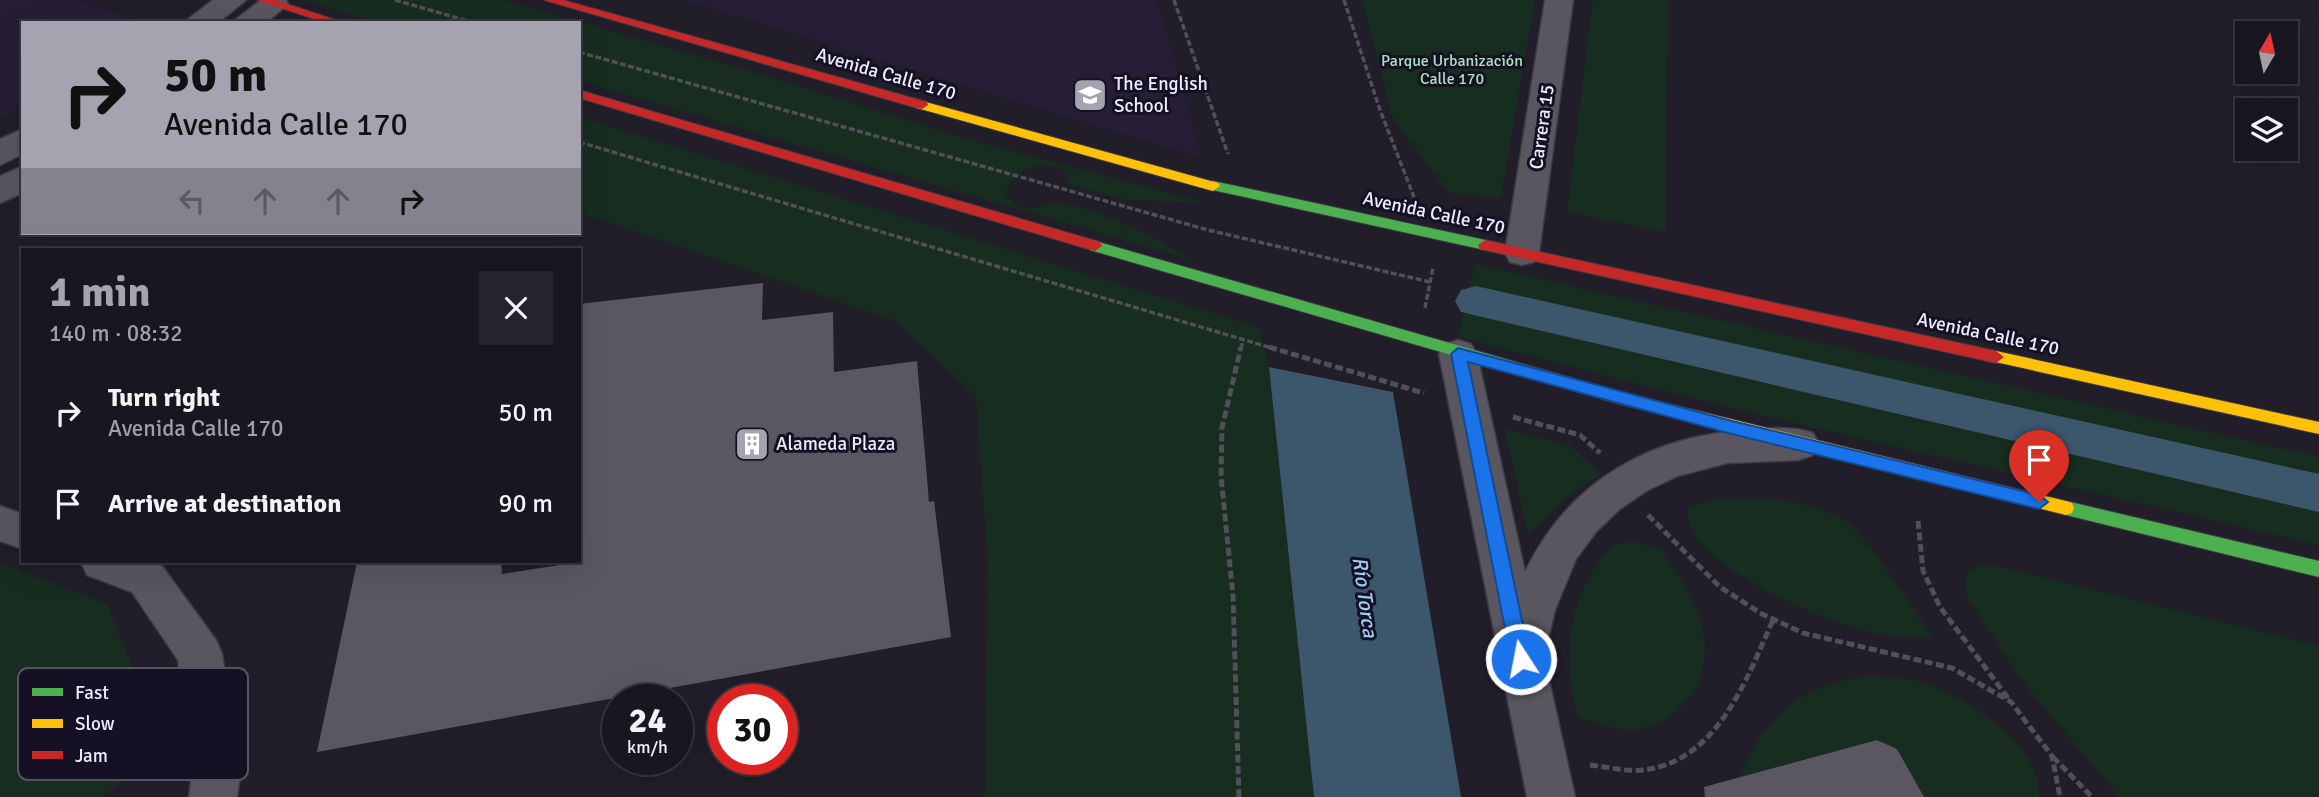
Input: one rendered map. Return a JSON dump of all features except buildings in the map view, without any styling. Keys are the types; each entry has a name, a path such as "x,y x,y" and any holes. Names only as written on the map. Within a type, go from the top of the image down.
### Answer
{"main road":[{"name":"Avenida Calle 170","path":"550,0 1120,163 2319,428"},
{"path":"269,2 332,21"},
{"path":"581,95 1458,354 1799,444 2319,569"}],"street":[{"path":"201,21 232,0"},
{"name":"Carrera 15","path":"1522,253 1559,0"},
{"path":"248,21 269,2"},
{"path":"0,155 21,140"},
{"path":"0,192 21,178"},
{"path":"1458,354 1551,797"},
{"path":"1526,684 1526,645 1532,610 1542,577 1578,521 1601,499 1628,480 1664,463 1704,451 1747,445 1799,444"},
{"path":"0,523 21,531"},
{"path":"105,563 147,579 200,654 202,668"}],"path":[{"path":"395,0 468,21"},
{"path":"1174,0 1232,164"},
{"path":"1344,0 1380,110 1417,203"},
{"path":"581,53 1208,230 1430,282"},
{"path":"581,143 1425,394"},
{"path":"1239,797 1233,596 1221,476 1222,428 1242,340"},
{"path":"1502,414 1580,435 1605,458"},
{"path":"1646,512 1691,561 1720,587 1773,620 1803,633 1952,668 2011,702"},
{"path":"1919,521 1923,571 1940,607 2052,756 2092,797"},
{"path":"1581,762 1647,770 1684,759 1714,732 1743,686 1773,620"},
{"path":"2052,756 2060,797"}],"shaded area":[{"path":"0,0 74,0 140,21 21,21 21,105 0,119"},
{"name":"The English School","path":"684,0 1154,0 1167,32 1202,158"}],"green space":[{"path":"304,0 503,0 576,21 373,21"},
{"name":"Parque Urbanización Calle 170","path":"1362,0 1535,0 1501,197 1449,193 1393,118"},
{"path":"1593,0 1668,0 1665,232 1567,212"},
{"path":"581,23 756,73 977,142 1208,203 1125,200 1070,185 1066,174 1048,165 1026,169 1016,176 1006,195 1013,203 1026,209 1059,204 1090,210 1146,234 1192,260 581,82"},
{"path":"581,118 1258,327 1269,367 1314,797 985,797 988,563 976,396 896,321 581,213"},
{"path":"1475,264 2319,457 2319,545 1734,409 1458,337"},
{"path":"1505,429 1570,445 1601,474 1566,497 1528,535"},
{"path":"1739,499 1790,502 1815,507 1839,517 1863,538 1932,636 1910,637 1873,633 1828,619 1772,594 1721,562 1702,545 1691,528 1687,507 1709,501"},
{"path":"1632,541 1662,550 1696,610 1705,649 1699,680 1682,706 1656,724 1624,730 1577,717 1569,658 1573,618 1587,581 1608,551 1620,543"},
{"path":"0,563 107,604 133,668 18,668 18,780 125,780 102,797 0,797"},
{"path":"1976,565 1994,565 2319,646 2319,797 2119,797 2022,681 1968,599 1965,580"},
{"path":"1868,676 1920,682 1944,691 1982,713 2016,743 2029,760 2037,778 2039,797 1924,797 1897,749 1877,740 1739,777 1762,735 1788,707 1821,688"}],"water":[{"name":"Río Torca","path":"1269,367 1393,392 1461,797 1314,797"}],"waterway":[{"path":"1476,301 2319,493"}],"traffic: fast":[{"path":"1213,186 1485,245"},
{"path":"1095,246 1620,398"},
{"path":"2066,508 2319,569"}],"traffic: slow":[{"path":"922,105 1213,186"},
{"path":"1996,357 2319,428"},
{"path":"1620,398 2066,508"}],"traffic: jam":[{"path":"263,0 332,21"},
{"path":"550,0 922,105"},
{"path":"581,95 1095,246"},
{"path":"1485,245 1996,357"}],"place":[{"name":"The English School","path":"1090,95"},
{"name":"Alameda Plaza","path":"752,444"}],"route":[{"path":"1521,659 1471,406 1458,354 1732,427 2039,502"}]}
